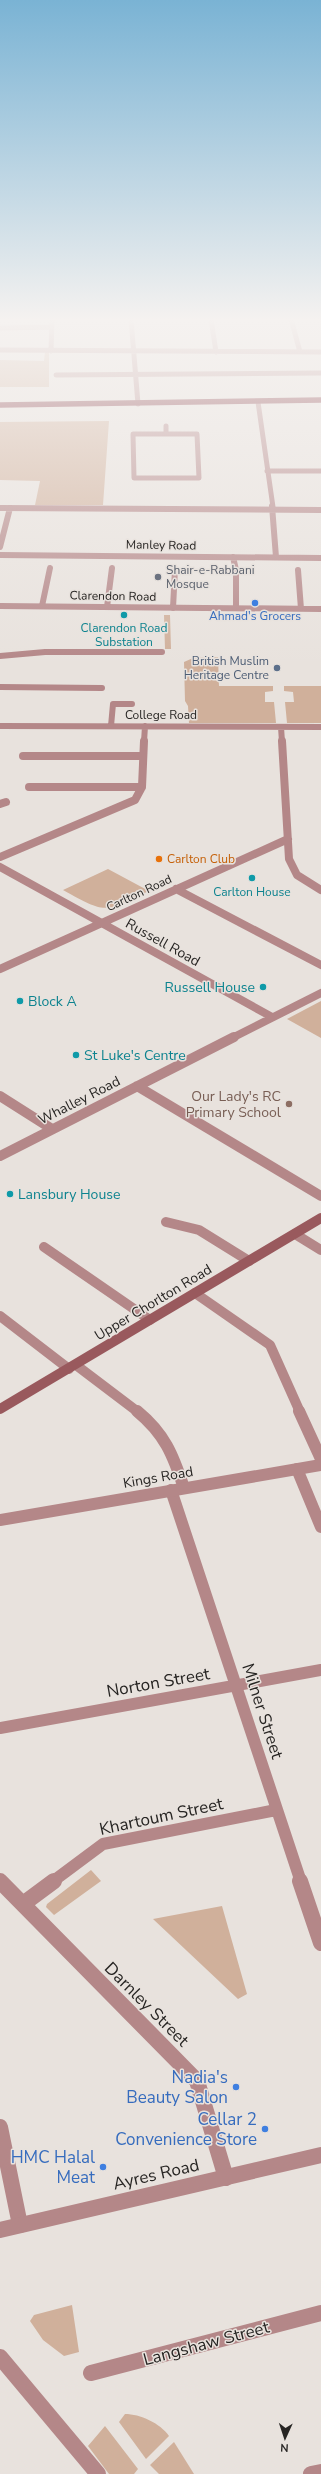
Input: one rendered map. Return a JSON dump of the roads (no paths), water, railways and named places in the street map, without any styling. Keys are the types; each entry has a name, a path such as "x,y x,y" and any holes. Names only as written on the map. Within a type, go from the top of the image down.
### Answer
{"main road":[{"name":"Upper Chorlton Road","path":"0,1409 321,1218"}],"street":[{"path":"133,434 134,478 199,478 197,434"},
{"path":"262,434 273,510 276,557"},
{"path":"267,471 321,471"},
{"path":"0,508 321,510"},
{"path":"0,547 10,508"},
{"name":"Manley Road","path":"0,555 321,558"},
{"path":"233,557 236,570 236,608"},
{"path":"42,606 50,568"},
{"path":"108,607 112,568"},
{"path":"173,608 175,569"},
{"path":"298,570 301,609"},
{"name":"Clarendon Road","path":"0,606 321,609"},
{"path":"0,656 45,652 162,652"},
{"path":"0,687 102,688"},
{"path":"111,726 113,704 132,704"},
{"name":"College Road","path":"0,726 321,727"},
{"path":"0,857 135,800 142,788 145,726"},
{"path":"281,727 288,839 293,871 303,881 321,890"},
{"path":"23,756 144,756"},
{"path":"29,787 142,788"},
{"name":"Carlton Road","path":"0,969 288,839"},
{"name":"Russell Road","path":"0,867 272,1017"},
{"path":"176,889 321,965"},
{"name":"Whalley Road","path":"0,1156 321,993"},
{"path":"138,1086 321,1196"},
{"path":"0,1096 52,1129"},
{"path":"166,1222 199,1230 249,1261"},
{"path":"295,1234 321,1250"},
{"path":"44,1247 150,1320"},
{"path":"195,1293 257,1334 270,1345 321,1459"},
{"name":"Milner Street","path":"0,1316 149,1421 160,1432 169,1446 178,1489 235,1686 321,1943"},
{"name":"Kings Road","path":"0,1520 321,1464"},
{"path":"297,1469 321,1527"},
{"name":"Norton Street","path":"0,1728 321,1670"},
{"name":"Khartoum Street","path":"23,1904 105,1843 276,1810"},
{"name":"Darnley Street","path":"0,1881 197,2080 226,2178"},
{"path":"0,2127 20,2225"},
{"name":"Ayres Road","path":"0,2230 321,2155"},
{"name":"Langshaw Street","path":"91,2373 321,2313"},
{"path":"0,2356 98,2474"},
{"path":"312,2474 321,2472"}],"place":[{"name":"Shair-e-Rabbani Mosque","path":"158,577"},
{"name":"Ahmad's Grocers","path":"255,603"},
{"name":"Clarendon Road Substation","path":"124,615"},
{"name":"British Muslim Heritage Centre","path":"277,668"},
{"name":"Carlton Club","path":"159,859"},
{"name":"Carlton House","path":"252,878"},
{"name":"Russell House","path":"263,987"},
{"name":"Block A","path":"20,1001"},
{"name":"St Luke's Centre","path":"76,1055"},
{"name":"Our Lady's RC Primary School","path":"289,1104"},
{"name":"Lansbury House","path":"10,1194"},
{"name":"Nadia's Beauty Salon","path":"236,2087"},
{"name":"Cellar 2 Convenience Store","path":"265,2129"},
{"name":"HMC Halal Meat","path":"103,2167"}]}
